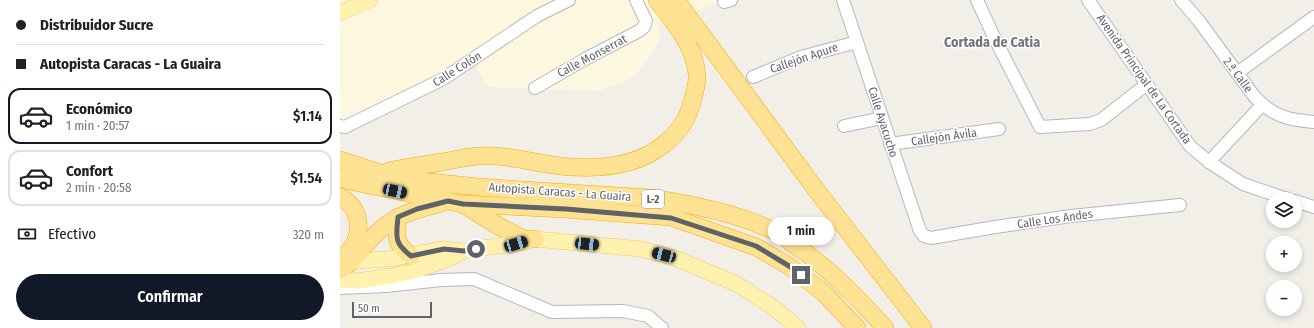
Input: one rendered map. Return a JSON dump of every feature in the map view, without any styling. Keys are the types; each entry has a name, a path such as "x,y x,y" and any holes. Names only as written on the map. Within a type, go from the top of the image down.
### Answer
{"highway":[{"path":"380,173 478,156 502,156 570,167 610,166 628,163 657,151 679,130 687,116 695,93 697,75 694,58 687,44 676,25 657,0"},
{"path":"676,0 812,185 923,328"},
{"name":"Autopista Caracas - La Guaira","path":"340,160 380,173 420,181 478,187 668,200 699,206 751,221 777,232 808,253 862,303 885,328"},
{"name":"Autopista Caracas - La Guaira","path":"340,178 456,202 671,218 756,246 789,266 825,294 857,328"},
{"path":"340,198 349,203 356,212 359,233 352,249 346,255 343,263"},
{"path":"343,263 369,241 379,230 398,217 417,209 456,202 523,239 535,239"},
{"path":"398,217 396,239 402,248 411,256"}],"main road":[{"path":"340,12 365,1"},
{"path":"340,280 375,279 414,271 448,259 464,251 489,246 516,244 535,239 641,250 675,258 737,284 774,308 798,328"},
{"path":"343,263 411,256 444,249 464,251"}],"street":[{"name":"Calle Colón","path":"340,126 345,127 443,79 537,16 569,0"},
{"name":"Calle Monserrat","path":"535,88 587,58 640,31 644,27 646,21 636,0"},
{"name":"Calle Ayacucho","path":"843,0 920,231 924,236 931,238"},
{"path":"977,0 1040,126 1090,124 1102,120 1147,84"},
{"name":"Avenida Principal de La Cortada","path":"1088,0 1190,146 1209,162 1243,184 1266,192"},
{"name":"2.ª Calle","path":"1184,1 1262,105 1272,112 1287,118 1314,122"},
{"path":"1237,73 1314,17"},
{"name":"Callejón Apure","path":"752,77 801,57 857,42"},
{"path":"1209,162 1262,105"},
{"path":"844,126 882,118"},
{"name":"Callejón Ávila","path":"890,144 999,129"},
{"path":"1302,203 1314,207"},
{"name":"Calle Los Andes","path":"931,238 1071,216 1180,205"},
{"path":"340,288 386,286 441,280 474,279 552,312 623,311 648,316 662,328"}],"shaded area":[{"path":"340,0 728,0 658,23 660,39 647,61 635,76 621,83 597,91 487,87 474,64 340,121"}],"district":[{"name":"Cortada de Catia","path":"992,42"}],"route":[{"path":"476,249 464,251 444,249 411,256 402,248 396,239 398,217 417,209 448,201 463,204 566,209 671,218 756,246 801,275"}]}
